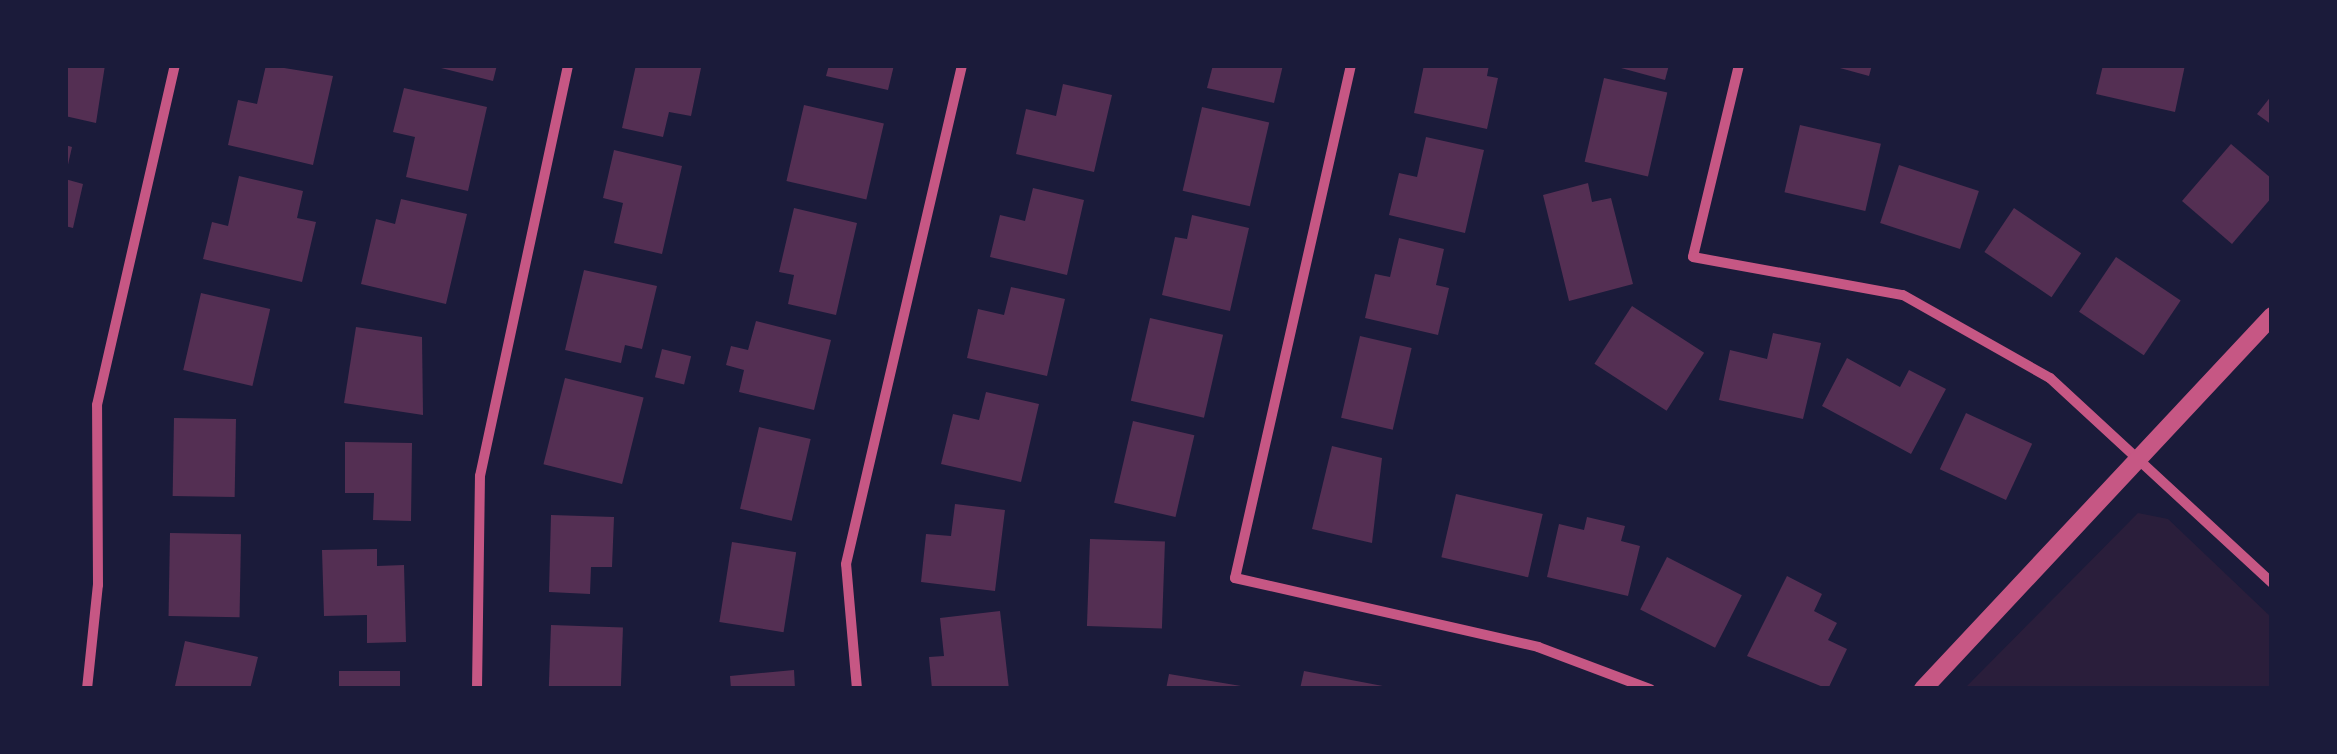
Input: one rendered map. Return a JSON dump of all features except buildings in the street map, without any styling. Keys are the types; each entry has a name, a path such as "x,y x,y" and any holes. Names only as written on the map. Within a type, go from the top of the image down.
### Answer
{"street":[{"path":"87,689 98,585 97,405 175,65"},
{"path":"478,689 480,476 568,65"},
{"path":"856,689 846,564 962,65"},
{"path":"1351,65 1235,578 1538,648 1650,689"},
{"path":"1739,65 1693,257 1904,296 2050,378 2272,584"},
{"path":"1923,689 2272,316"}],"shaded area":[{"path":"2138,513 2168,519 2272,618 2272,689 1964,689"}]}
